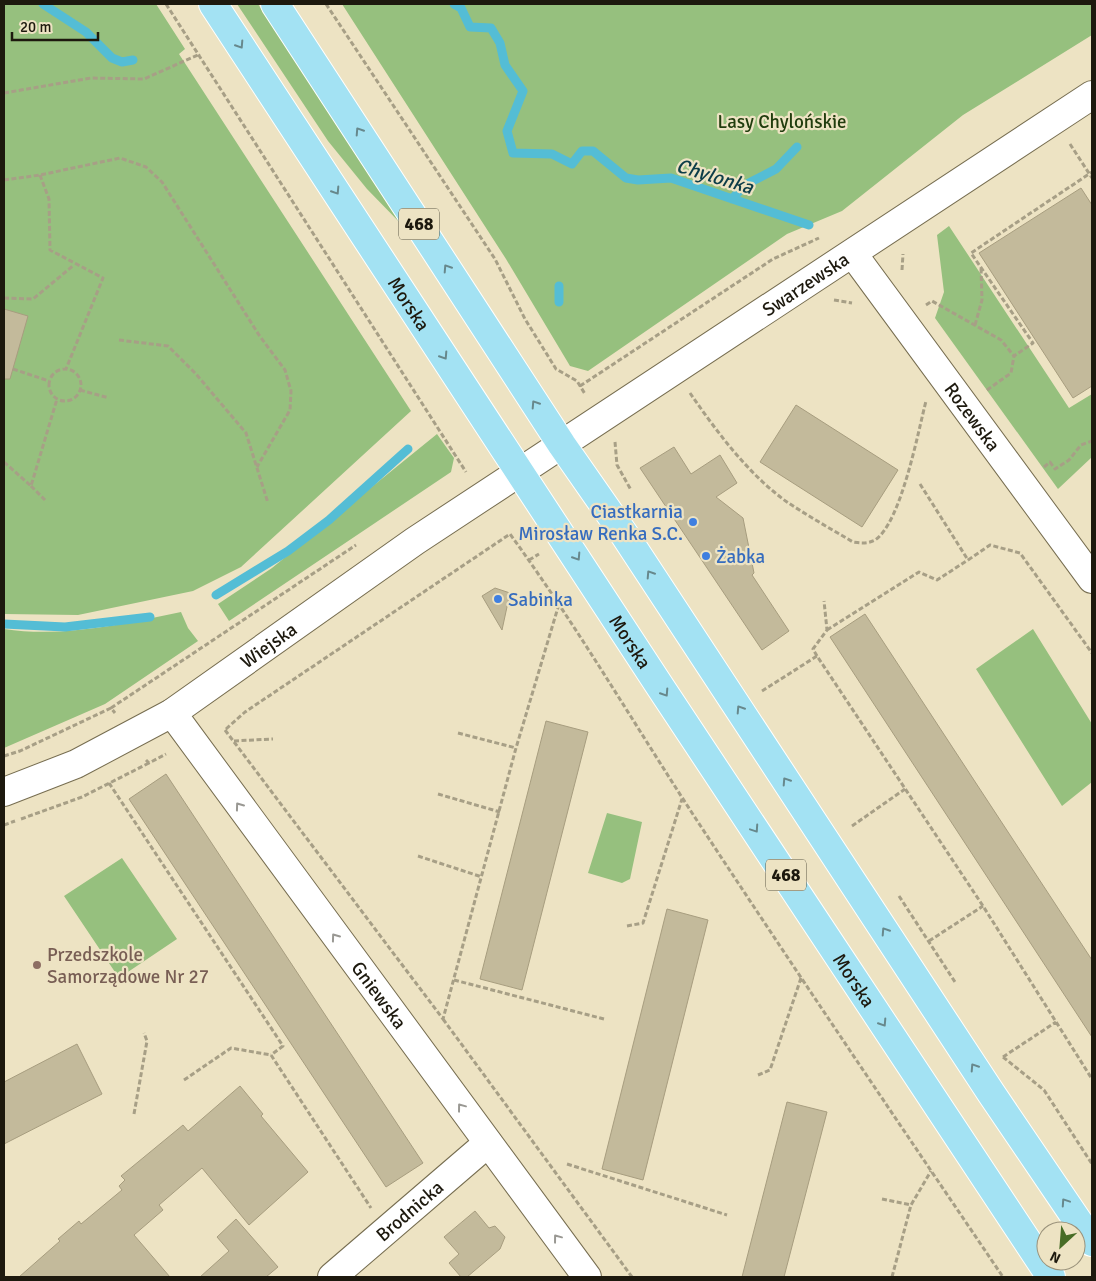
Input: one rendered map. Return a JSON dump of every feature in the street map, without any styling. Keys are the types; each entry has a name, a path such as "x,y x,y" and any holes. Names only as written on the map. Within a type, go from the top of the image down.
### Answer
{"main road":[{"name":"Morska","path":"213,4 520,473 1052,1277"},
{"name":"468","path":"275,4 562,445 624,534 991,1093 1092,1242"}],"street":[{"name":"Swarzewska","path":"520,473 1092,95"},
{"name":"Rozewska","path":"853,254 1092,579"},
{"name":"Wiejska","path":"4,792 76,764 130,737 172,712 415,541 520,473"},
{"name":"Gniewska","path":"172,712 586,1277"},
{"name":"Brodnicka","path":"332,1277 488,1143"}],"path":[{"path":"166,4 467,471 458,477"},
{"path":"326,4 495,259 525,320 556,369 576,381"},
{"path":"4,93 91,78 144,79 200,54"},
{"path":"1070,142 1091,173 1092,178"},
{"path":"4,180 40,175 120,158 146,167 162,182 259,335 285,370 291,391 290,410 257,467"},
{"path":"984,392 1011,372 1014,356 1033,344 971,253 1091,173"},
{"path":"40,175 49,199 50,250 74,265 103,278 66,369"},
{"path":"4,298 33,299 74,265"},
{"path":"975,325 982,300 981,267"},
{"path":"921,308 932,301 1001,340 1014,356"},
{"path":"119,340 168,346 196,374 246,433 268,503"},
{"path":"13,369 50,381"},
{"path":"66,369 76,374 81,384 80,390 71,400 57,399 49,389 50,381 55,372 66,369"},
{"path":"80,390 109,398"},
{"path":"689,392 719,434 786,501 853,542 865,544 876,539 888,523 903,490 926,399"},
{"path":"31,486 57,399"},
{"path":"1037,472 1050,462 1055,469 1069,460 1081,445 1092,441"},
{"path":"615,443 617,465 633,494"},
{"path":"4,462 45,500"},
{"path":"920,484 968,560"},
{"path":"111,708 149,763 159,756 168,754 183,758 226,729 245,712 510,534 559,604 801,978 1003,1277"},
{"path":"4,756 20,751 111,708 360,542"},
{"path":"1092,653 1020,553 990,545 937,580 919,572 827,630 813,649 983,906 1092,1079"},
{"path":"824,601 827,630"},
{"path":"443,1019 516,748 559,604"},
{"path":"762,691 817,656"},
{"path":"757,683 768,699"},
{"path":"226,729 443,1019 632,1277"},
{"path":"458,733 516,748"},
{"path":"234,741 273,739"},
{"path":"109,784 283,1046 271,1055"},
{"path":"852,826 905,789"},
{"path":"438,794 500,812"},
{"path":"627,926 643,923 683,798"},
{"path":"847,818 858,834"},
{"path":"418,856 482,877"},
{"path":"895,890 956,983"},
{"path":"929,941 983,906"},
{"path":"758,1075 770,1070 801,978"},
{"path":"454,980 604,1020"},
{"path":"1003,1057 1056,1022"},
{"path":"134,1114 147,1041 144,1033"},
{"path":"184,1080 232,1048 271,1055 386,1231"},
{"path":"998,1049 1003,1057 1044,1090 1092,1164"},
{"path":"567,1164 727,1215"},
{"path":"892,1277 910,1205 931,1171"},
{"path":"882,1199 910,1205"}],"green space":[{"path":"4,4 156,4 185,49 179,54 411,411 241,567 193,591 78,615 4,614"},
{"path":"237,4 258,4 405,228 367,189 328,141"},
{"name":"Lasy Chylońskie","path":"342,4 1092,4 1092,35 963,115 842,211 787,234 588,371 570,366 506,259"},
{"path":"949,226 1069,408 1092,394 1092,457 1058,489 935,318 944,292 937,235"},
{"path":"437,434 454,458 451,472 229,621 218,604 272,568"},
{"path":"181,612 188,628 198,641 105,704 4,748 4,629 48,632 70,631 115,625"},
{"path":"1033,629 1092,724 1092,782 1062,806 976,669"},
{"path":"607,813 642,822 630,879 622,883 588,873"},
{"path":"122,858 177,939 119,978 64,896"}],"building":[{"path":"1081,188 1092,205 1092,386 1073,398 979,253"},
{"path":"4,309 28,316 10,379 4,379"},
{"path":"796,405 898,470 862,527 760,462"},
{"path":"674,447 691,474 720,455 737,483 716,497 743,518 754,573 752,575 789,631 762,650 640,468"},
{"path":"495,588 510,593 502,630 482,596"},
{"path":"865,614 1092,960 1092,1037 830,637"},
{"path":"546,721 588,732 522,990 480,979"},
{"path":"166,774 423,1163 386,1187 129,799"},
{"path":"667,909 708,920 643,1180 602,1169"},
{"path":"77,1044 102,1094 4,1144 4,1082"},
{"path":"240,1086 263,1114 261,1116 308,1172 249,1225 202,1168 159,1205 163,1210 134,1235 170,1277 19,1277 60,1241 58,1239 79,1221 81,1224 122,1190 119,1186 125,1180 121,1176 183,1125 188,1131"},
{"path":"787,1102 827,1112 784,1277 742,1277"},
{"path":"475,1211 489,1228 495,1226 505,1237 500,1249 467,1277 461,1277 449,1263 459,1254 444,1237"},
{"path":"236,1219 278,1267 266,1277 200,1277 229,1251 217,1237"}],"waterway":[{"name":"Chylonka","path":"43,4 86,32 112,58 122,62 133,60"},
{"name":"Chylonka","path":"454,4 461,8 470,27 491,28 500,43 505,65 523,91 507,131 513,153 552,154 572,164 582,151 593,151 626,178 638,180 671,178 809,225"},
{"path":"732,199 745,185 776,169 797,147"},
{"path":"559,286 559,302"},
{"path":"216,595 288,551 329,520 408,449"},
{"path":"4,624 65,627 150,617"}],"place":[{"name":"Ciastkarnia Mirosław Renka S.C.","path":"693,522"},
{"name":"Żabka","path":"706,556"},
{"name":"Sabinka","path":"498,599"},
{"name":"Przedszkole Samorządowe Nr 27","path":"37,965"}]}
